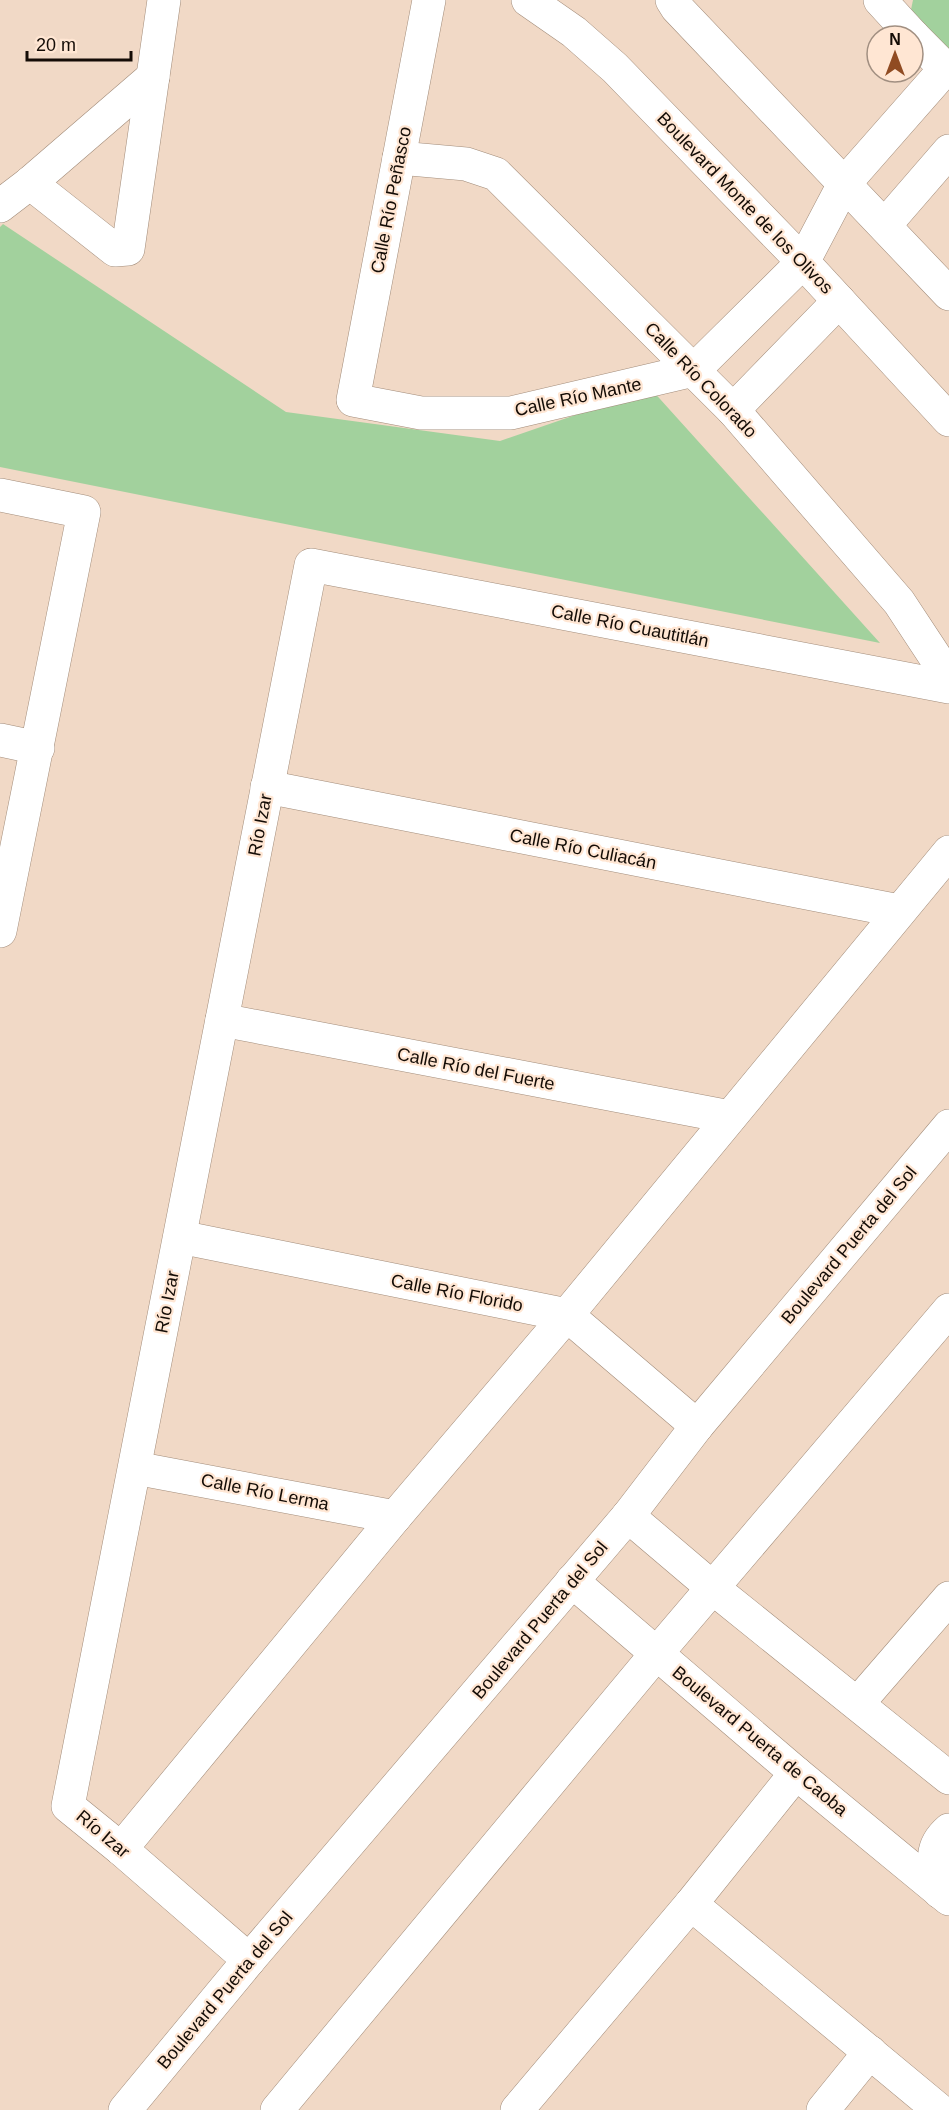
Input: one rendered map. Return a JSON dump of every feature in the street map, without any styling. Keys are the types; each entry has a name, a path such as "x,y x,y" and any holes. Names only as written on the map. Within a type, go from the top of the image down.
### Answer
{"street":[{"path":"30,183 115,250 129,249 164,0"},
{"name":"Calle Río Peñasco","path":"353,400 429,0"},
{"name":"Boulevard Monte de los Olivos","path":"528,0 574,32 615,68 803,262 949,420"},
{"path":"672,0 949,294"},
{"path":"694,370 803,262 844,184 947,70 902,18"},
{"path":"0,206 153,77"},
{"path":"885,225 949,151"},
{"name":"Calle Río Colorado","path":"399,159 466,164 496,174 733,410 899,602 949,678"},
{"path":"733,410 839,301"},
{"name":"Calle Río Mante","path":"353,400 421,413 511,413 694,370"},
{"path":"0,495 84,512 0,932"},
{"name":"Calle Río Cuautitlán","path":"311,565 949,687"},
{"name":"Río Izar","path":"249,1960 68,1806 311,565"},
{"path":"0,740 38,748"},
{"name":"Calle Río Culiacán","path":"267,787 899,911"},
{"path":"121,1849 395,1517 567,1315 949,852"},
{"name":"Calle Río del Fuerte","path":"222,1020 730,1117"},
{"name":"Boulevard Puerta del Sol","path":"125,2110 249,1960 628,1516 697,1426 949,1126"},
{"name":"Calle Río Florido","path":"180,1237 567,1315 697,1426"},
{"path":"277,2110 657,1653 714,1589 949,1310"},
{"name":"Calle Río Lerma","path":"135,1468 395,1517"},
{"path":"628,1516 714,1589 949,1778"},
{"name":"Boulevard Puerta de Caoba","path":"572,1581 796,1773 945,1896"},
{"path":"858,1703 949,1598"},
{"path":"517,2110 692,1904 796,1773"},
{"path":"945,1896 933,1859 936,1843 949,1830"},
{"path":"692,1904 939,2110"},
{"path":"823,2110 870,2052"}],"green space":[{"path":"913,0 949,0 949,57 925,41 925,24 908,24"},
{"path":"3,224 286,412 500,441 651,389 880,643 0,467 0,227"}]}
